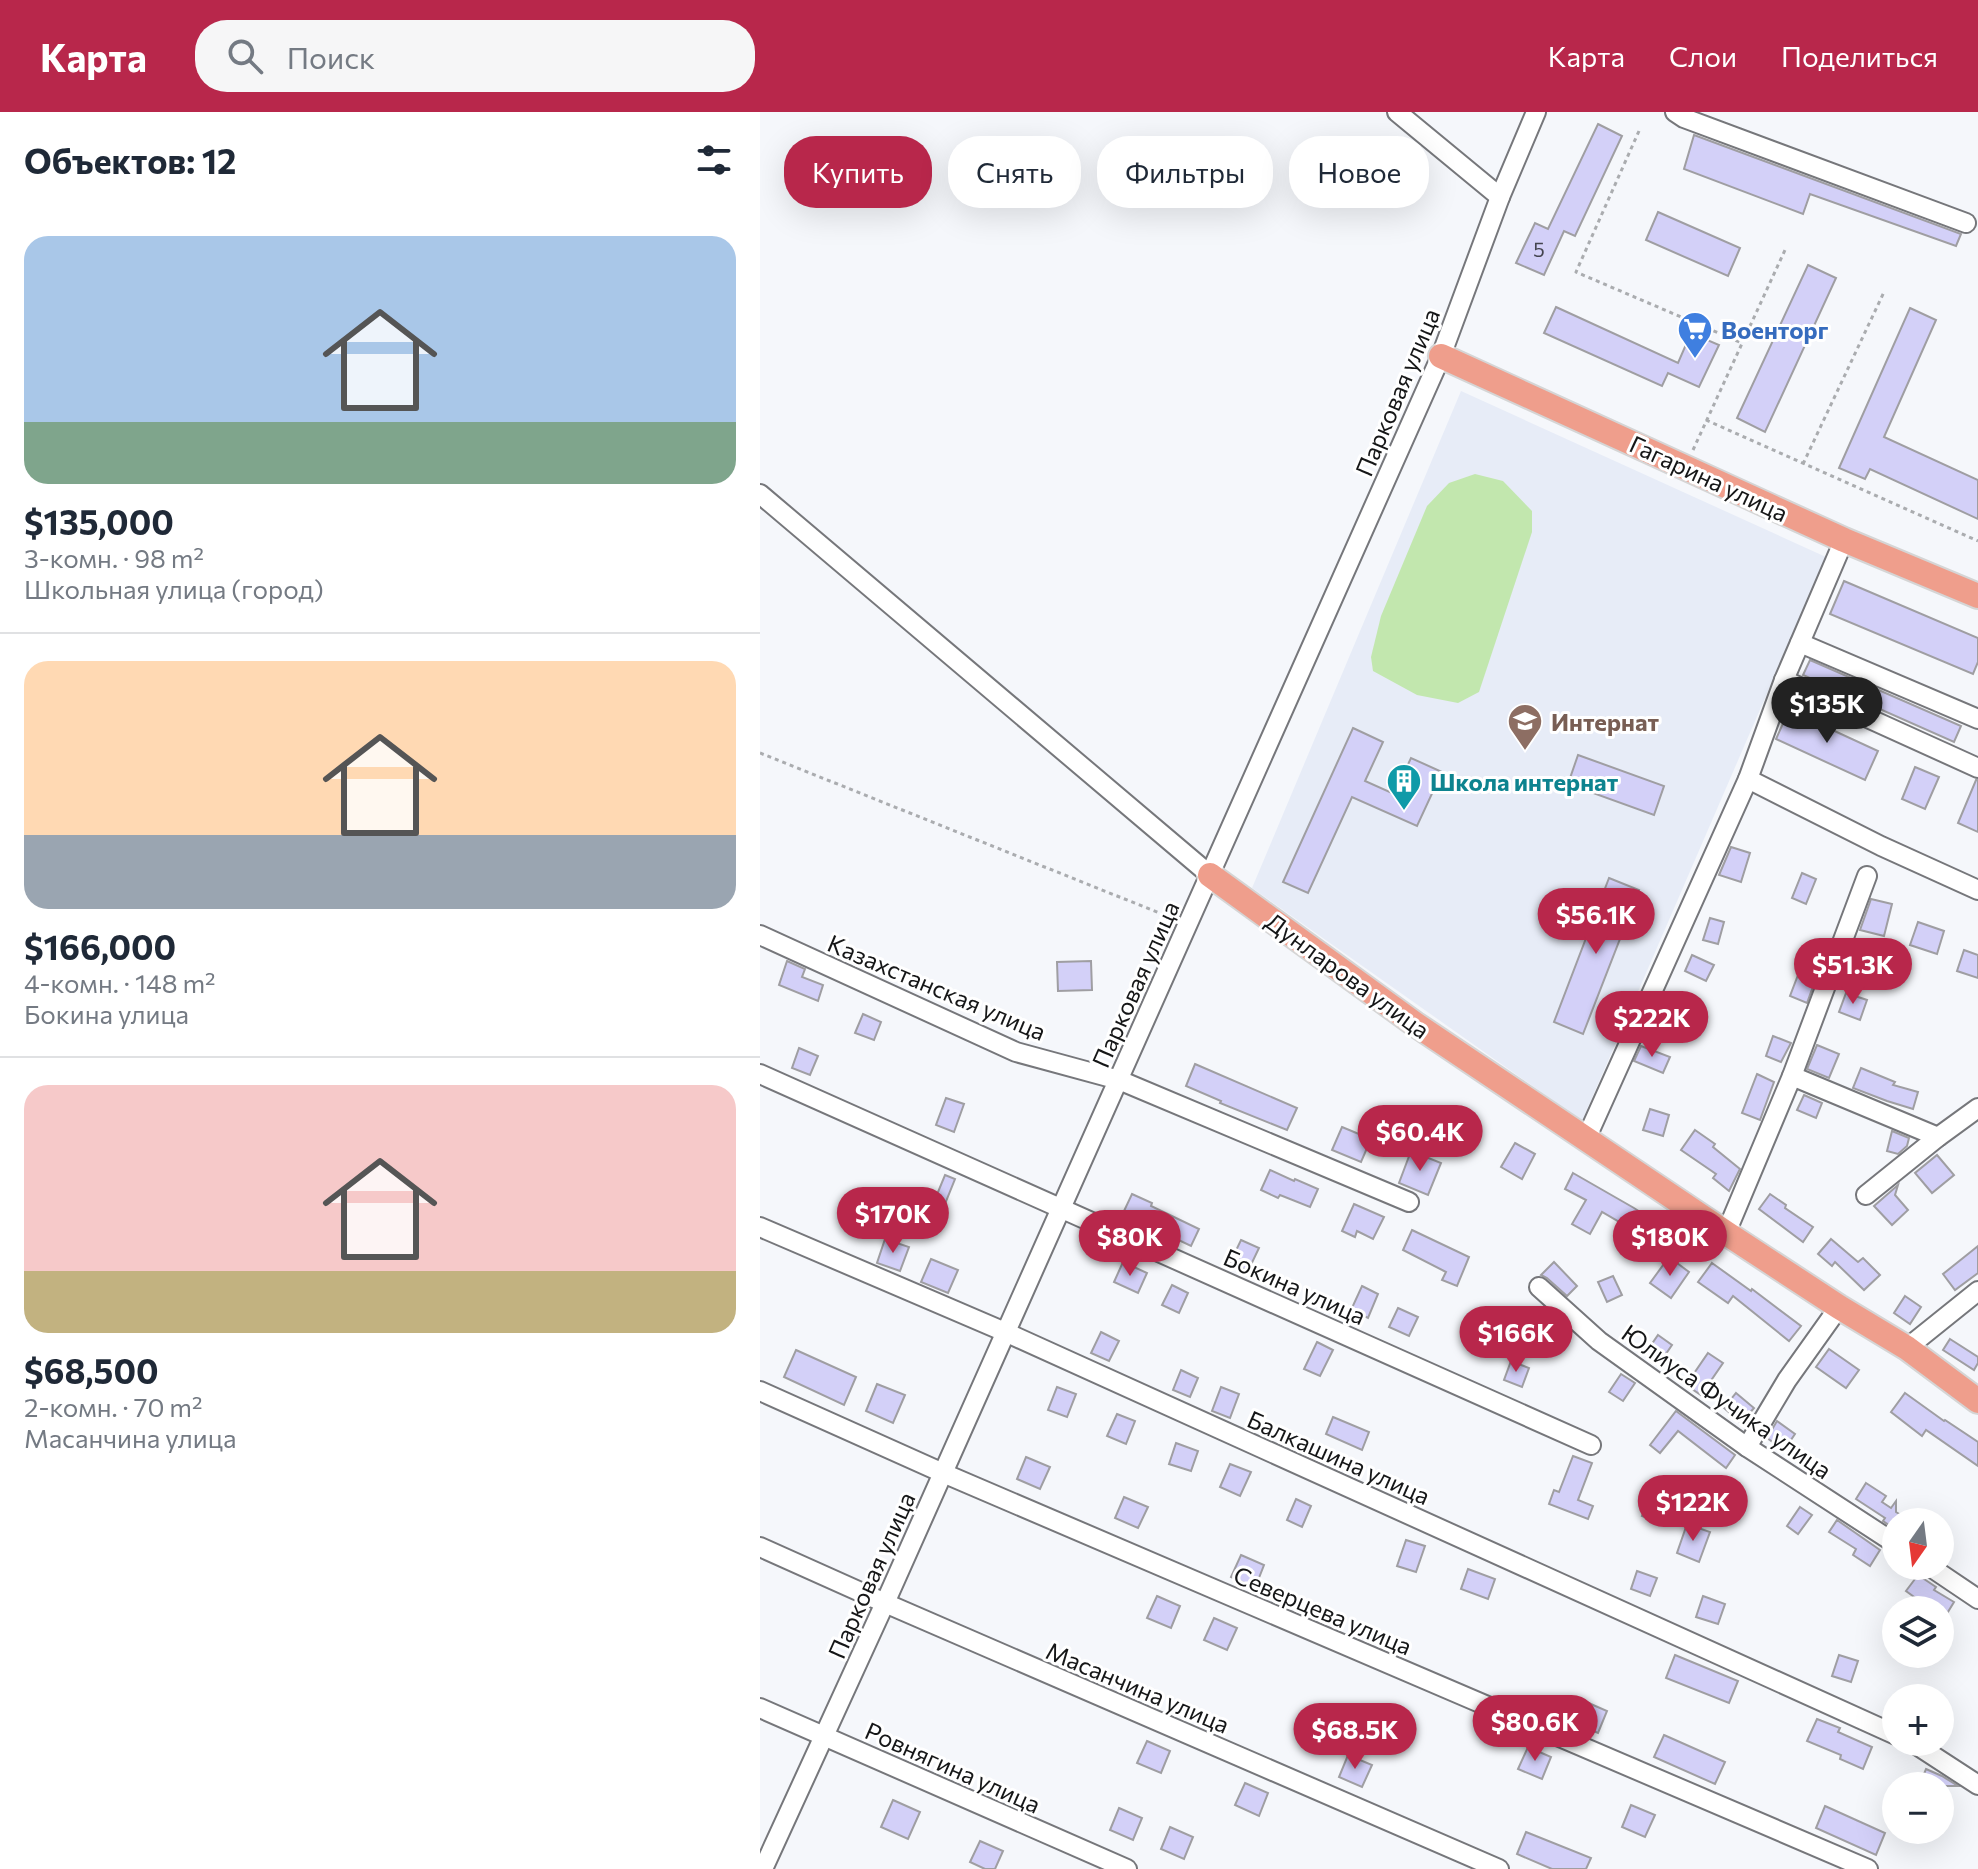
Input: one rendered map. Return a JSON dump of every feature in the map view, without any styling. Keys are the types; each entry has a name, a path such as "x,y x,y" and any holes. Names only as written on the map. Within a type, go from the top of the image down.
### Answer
{"main road":[{"name":"Гагарина улица","path":"1441,356 1844,540 1978,596"},
{"name":"Дунларова улица","path":"1210,875 1415,1024 1726,1233 1907,1348 1978,1401"}],"street":[{"path":"1397,112 1500,197"},
{"name":"Парковая улица","path":"763,1869 825,1737 1441,356 1500,197 1536,112"},
{"path":"1681,114 1966,223"},
{"name":"Дунларова улица","path":"760,494 1210,875"},
{"path":"1586,1139 1748,779 1784,680 1844,540"},
{"path":"1800,643 1978,719"},
{"path":"1784,680 1978,768"},
{"path":"1748,779 1881,846 1978,890"},
{"path":"1726,1233 1792,1076 1867,876"},
{"name":"Казахстанская улица","path":"760,935 1016,1052 1119,1080 1409,1202"},
{"name":"Бокина улица","path":"760,1074 1591,1445"},
{"path":"1792,1076 1938,1137"},
{"path":"1866,1195 1978,1108"},
{"name":"Балкашина улица","path":"760,1227 1005,1332 1882,1729"},
{"name":"Юлиуса Фучика улица","path":"1539,1287 1599,1341 1747,1447 1882,1535"},
{"path":"1907,1348 1978,1291"},
{"path":"1747,1447 1787,1380 1839,1307"},
{"name":"Северцева улица","path":"760,1391 943,1473 1868,1869"},
{"name":"Масанчина улица","path":"760,1547 1499,1869"},
{"path":"1950,1580 1978,1599"},
{"name":"Ровнягина улица","path":"760,1708 1127,1869"},
{"path":"1934,1756 1978,1785"}],"path":[{"path":"1639,131 1576,272 1742,343"},
{"path":"1685,467 1785,250"},
{"path":"1803,464 1884,292"},
{"path":"1706,420 1978,541"},
{"path":"760,753 1187,924"}],"shaded area":[{"name":"Интернат","path":"1461,391 1826,557 1582,1121 1252,888"}],"green space":[{"path":"1475,474 1503,481 1532,511 1532,532 1479,692 1458,703 1417,695 1373,671 1371,657 1381,616 1427,506 1449,483"}],"building":[{"path":"1598,124 1622,136 1575,236 1564,231 1544,275 1516,263 1535,223 1548,229"},
{"path":"1694,135 1961,234 1956,246 1810,194 1803,214 1684,169"},
{"path":"1658,212 1740,248 1728,276 1646,240"},
{"path":"1808,265 1836,278 1765,432 1737,418"},
{"path":"1556,307 1678,363 1691,333 1719,345 1699,387 1668,373 1662,386 1544,333"},
{"path":"1910,308 1936,320 1884,437 1978,480 1978,519 1870,469 1865,479 1839,468"},
{"path":"1844,581 1978,638 1978,662 1973,674 1830,614"},
{"path":"1810,660 1961,726 1954,742 1803,675"},
{"path":"1789,710 1878,751 1865,780 1776,739"},
{"name":"Школа интернат","path":"1353,728 1383,742 1365,781 1394,794 1411,758 1442,772 1417,826 1352,797 1308,893 1283,882"},
{"path":"1578,755 1664,786 1654,815 1568,784"},
{"path":"1915,767 1939,777 1925,809 1902,799"},
{"path":"1978,780 1978,832 1958,823"},
{"path":"1731,847 1750,853 1741,882 1719,875"},
{"path":"1802,873 1816,879 1806,904 1792,898"},
{"path":"1609,878 1639,890 1583,1034 1554,1022"},
{"path":"1871,899 1892,904 1884,936 1860,930"},
{"path":"1710,918 1724,922 1718,944 1703,940"},
{"path":"1918,922 1944,931 1937,954 1910,945"},
{"path":"1964,950 1978,955 1978,978 1957,971"},
{"path":"1692,955 1714,965 1706,981 1685,971"},
{"path":"787,961 805,969 802,977 823,985 818,1001 779,985"},
{"path":"1091,961 1092,990 1058,991 1057,962"},
{"path":"1798,975 1815,981 1807,1003 1790,996"},
{"path":"1846,993 1867,1000 1860,1020 1839,1012"},
{"path":"1675,1000 1695,1008 1688,1026 1667,1017"},
{"path":"863,1014 881,1022 874,1040 855,1033"},
{"path":"1773,1036 1791,1043 1781,1062 1766,1056"},
{"path":"1817,1045 1839,1054 1829,1078 1807,1069"},
{"path":"1641,1046 1670,1057 1663,1073 1634,1061"},
{"path":"799,1048 818,1056 810,1075 792,1068"},
{"path":"1195,1064 1297,1108 1287,1130 1186,1086"},
{"path":"1861,1068 1895,1082 1893,1085 1918,1092 1913,1109 1853,1088"},
{"path":"1757,1074 1774,1082 1760,1120 1742,1113"},
{"path":"1804,1095 1822,1103 1816,1118 1797,1110"},
{"path":"946,1098 964,1104 954,1132 936,1125"},
{"path":"1650,1109 1669,1115 1663,1136 1643,1130"},
{"path":"1342,1127 1371,1139 1361,1162 1332,1150"},
{"path":"1695,1130 1715,1144 1713,1147 1740,1169 1729,1191 1713,1178 1716,1174 1681,1150"},
{"path":"1892,1131 1909,1138 1907,1146 1898,1154 1887,1151"},
{"path":"1515,1143 1535,1154 1522,1179 1501,1167"},
{"path":"1411,1151 1441,1163 1428,1195 1399,1183"},
{"path":"1937,1155 1954,1175 1932,1193 1915,1173"},
{"path":"1270,1170 1318,1189 1310,1207 1261,1190"},
{"path":"1573,1173 1665,1228 1655,1245 1602,1212 1590,1234 1572,1224 1586,1200 1565,1189"},
{"path":"945,1175 955,1179 934,1231 924,1226"},
{"path":"1898,1185 1895,1195 1908,1210 1892,1225 1874,1206"},
{"path":"1132,1194 1199,1229 1191,1246 1124,1211"},
{"path":"1770,1194 1813,1227 1803,1242 1759,1209"},
{"path":"1354,1204 1384,1217 1373,1239 1357,1231 1355,1237 1342,1231"},
{"path":"1412,1230 1469,1257 1457,1286 1442,1280 1446,1272 1403,1250"},
{"path":"885,1239 909,1247 900,1271 877,1263"},
{"path":"1831,1239 1858,1262 1863,1258 1880,1275 1864,1290 1835,1262 1832,1266 1818,1254"},
{"path":"1241,1240 1259,1248 1248,1271 1230,1263"},
{"path":"1978,1246 1978,1273 1955,1290 1943,1274"},
{"path":"1669,1257 1689,1272 1671,1298 1650,1283"},
{"path":"931,1259 958,1270 948,1293 921,1282"},
{"path":"1123,1262 1147,1273 1138,1293 1114,1282"},
{"path":"1554,1262 1577,1286 1567,1296 1541,1275"},
{"path":"1712,1263 1801,1326 1789,1341 1733,1296 1728,1303 1698,1282"},
{"path":"1613,1276 1622,1295 1607,1302 1598,1282"},
{"path":"1172,1285 1188,1293 1179,1313 1162,1305"},
{"path":"1362,1286 1378,1294 1368,1318 1351,1310"},
{"path":"1905,1296 1921,1307 1910,1324 1894,1313"},
{"path":"1398,1308 1418,1317 1409,1336 1389,1327"},
{"path":"1101,1332 1119,1341 1109,1361 1091,1353"},
{"path":"1658,1335 1672,1345 1661,1361 1647,1351"},
{"path":"1950,1339 1978,1357 1974,1370 1943,1350"},
{"path":"1317,1342 1333,1350 1320,1376 1304,1369"},
{"path":"1829,1349 1859,1370 1846,1388 1816,1367"},
{"path":"796,1350 856,1377 844,1405 784,1377"},
{"path":"1708,1353 1723,1363 1701,1395 1686,1385"},
{"path":"1511,1361 1529,1368 1522,1387 1504,1380"},
{"path":"1181,1370 1198,1378 1190,1397 1173,1390"},
{"path":"1621,1374 1635,1383 1623,1401 1609,1392"},
{"path":"877,1384 905,1395 893,1423 866,1411"},
{"path":"1057,1387 1076,1394 1067,1417 1048,1410"},
{"path":"1221,1387 1239,1394 1230,1418 1212,1411"},
{"path":"1736,1393 1754,1408 1741,1423 1724,1408"},
{"path":"1905,1393 1978,1442 1978,1466 1926,1430 1922,1436 1891,1412"},
{"path":"1676,1411 1735,1455 1726,1468 1678,1431 1660,1453 1650,1445"},
{"path":"1117,1414 1135,1421 1126,1444 1107,1436"},
{"path":"1333,1417 1369,1432 1362,1450 1326,1434"},
{"path":"1777,1421 1795,1434 1784,1450 1767,1438"},
{"path":"1176,1443 1198,1451 1191,1471 1169,1464"},
{"path":"1573,1456 1592,1463 1578,1500 1593,1506 1588,1519 1549,1504 1554,1490 1559,1492"},
{"path":"1026,1457 1050,1467 1040,1489 1017,1479"},
{"path":"1230,1464 1251,1472 1240,1496 1220,1487"},
{"path":"1866,1483 1886,1496 1882,1502 1891,1508 1882,1508 1882,1516 1856,1499"},
{"path":"1651,1494 1674,1503 1665,1525 1642,1516"},
{"path":"1124,1497 1148,1507 1138,1528 1115,1518"},
{"path":"1296,1499 1311,1506 1302,1527 1287,1520"},
{"path":"1800,1507 1812,1515 1798,1534 1787,1526"},
{"path":"1837,1520 1880,1550 1870,1566 1853,1555 1856,1549 1829,1532"},
{"path":"1687,1524 1710,1532 1699,1562 1677,1553"},
{"path":"1406,1540 1425,1546 1416,1572 1397,1566"},
{"path":"1241,1555 1264,1565 1255,1588 1231,1577"},
{"path":"1468,1569 1495,1579 1488,1599 1461,1589"},
{"path":"1637,1571 1657,1578 1650,1596 1631,1589"},
{"path":"1914,1580 1926,1580 1944,1596 1913,1596 1906,1591"},
{"path":"1157,1596 1180,1606 1171,1628 1147,1618"},
{"path":"1703,1596 1725,1604 1718,1624 1696,1617"},
{"path":"1214,1618 1237,1628 1227,1650 1204,1640"},
{"path":"1675,1655 1738,1681 1729,1703 1666,1678"},
{"path":"1839,1655 1858,1661 1851,1682 1832,1676"},
{"path":"1584,1701 1607,1711 1598,1733 1574,1723"},
{"path":"1817,1719 1840,1728 1838,1732 1872,1747 1863,1769 1840,1759 1841,1755 1807,1741"},
{"path":"1664,1735 1725,1762 1715,1784 1654,1757"},
{"path":"1147,1741 1170,1751 1161,1773 1137,1763"},
{"path":"1528,1747 1551,1757 1542,1779 1518,1769"},
{"path":"1348,1755 1372,1765 1362,1787 1339,1777"},
{"path":"1245,1783 1268,1793 1259,1816 1235,1805"},
{"path":"893,1800 920,1812 908,1839 881,1827"},
{"path":"1631,1805 1655,1815 1645,1837 1622,1827"},
{"path":"1825,1806 1882,1832 1882,1840 1876,1855 1816,1828"},
{"path":"1119,1808 1142,1818 1133,1840 1110,1830"},
{"path":"1170,1827 1193,1837 1184,1859 1161,1849"},
{"path":"1526,1832 1591,1858 1586,1869 1552,1869 1517,1854"},
{"path":"980,1841 1003,1851 995,1869 985,1869 970,1862"}],"place":[{"name":"Военторг","path":"1695,360"},
{"name":"Интернат","path":"1525,752"},
{"name":"Школа интернат","path":"1404,812"}]}
